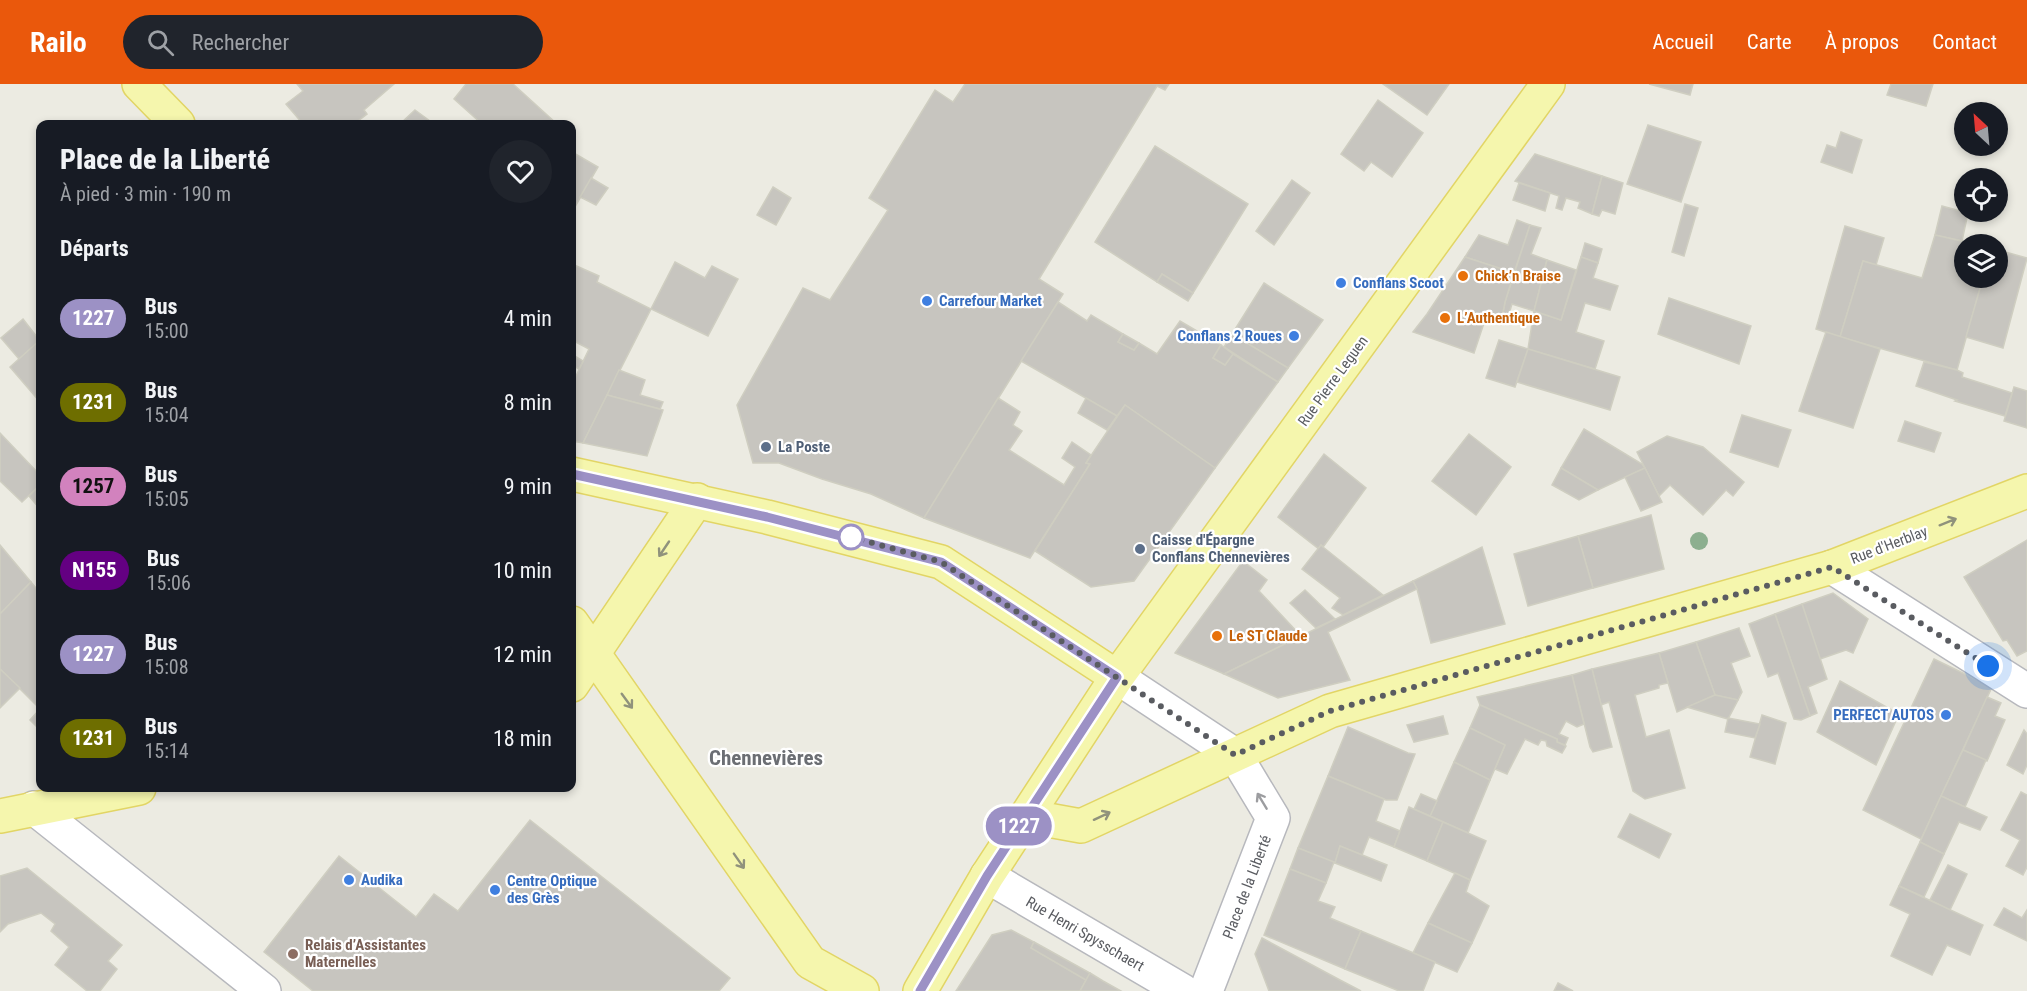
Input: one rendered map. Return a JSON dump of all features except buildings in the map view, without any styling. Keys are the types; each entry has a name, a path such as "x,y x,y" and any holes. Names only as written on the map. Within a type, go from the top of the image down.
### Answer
{"main road":[{"path":"139,84 174,120"},
{"name":"Rue Pierre Leguen","path":"1117,677 1548,84"},
{"name":"Place de la Liberté","path":"576,475 697,500 839,534 941,562 1117,677"},
{"name":"Rue d'Herblay","path":"1235,755 1330,711 1832,567 2027,491"},
{"path":"576,679 697,500"},
{"path":"576,629 810,962 862,991"},
{"path":"920,991 987,876 1117,677"},
{"path":"1026,816 1081,826 1235,755"},
{"path":"0,816 118,792"}],"street":[{"path":"1832,567 2027,691"},
{"name":"Place de la Liberté","path":"1117,677 1235,755 1273,818 1206,991"},
{"path":"34,808 264,991"},
{"name":"Rue Henri Spysschaert","path":"987,876 1183,991"}],"bus line":[{"name":"1227","path":"576,475 767,517 941,562 1117,677 987,876 920,991"}],"place":[{"name":"Chick’n Braise","path":"1463,276"},
{"name":"Conflans Scoot","path":"1341,283"},
{"name":"Carrefour Market","path":"927,301"},
{"name":"L’Authentique","path":"1445,318"},
{"name":"Conflans 2 Roues","path":"1294,336"},
{"name":"La Poste","path":"766,447"},
{"name":"Caisse d'Épargne Conflans Chennevières","path":"1140,549"},
{"name":"Le ST Claude","path":"1217,636"},
{"name":"PERFECT AUTOS","path":"1946,715"},
{"name":"Audika","path":"349,880"},
{"name":"Centre Optique des Grès","path":"495,890"},
{"name":"Relais d’Assistantes Maternelles","path":"293,954"}],"district":[{"name":"Chennevières","path":"766,758"}],"route":[{"path":"851,537 941,562 1235,755 1330,711 1832,567 1988,666"}]}
